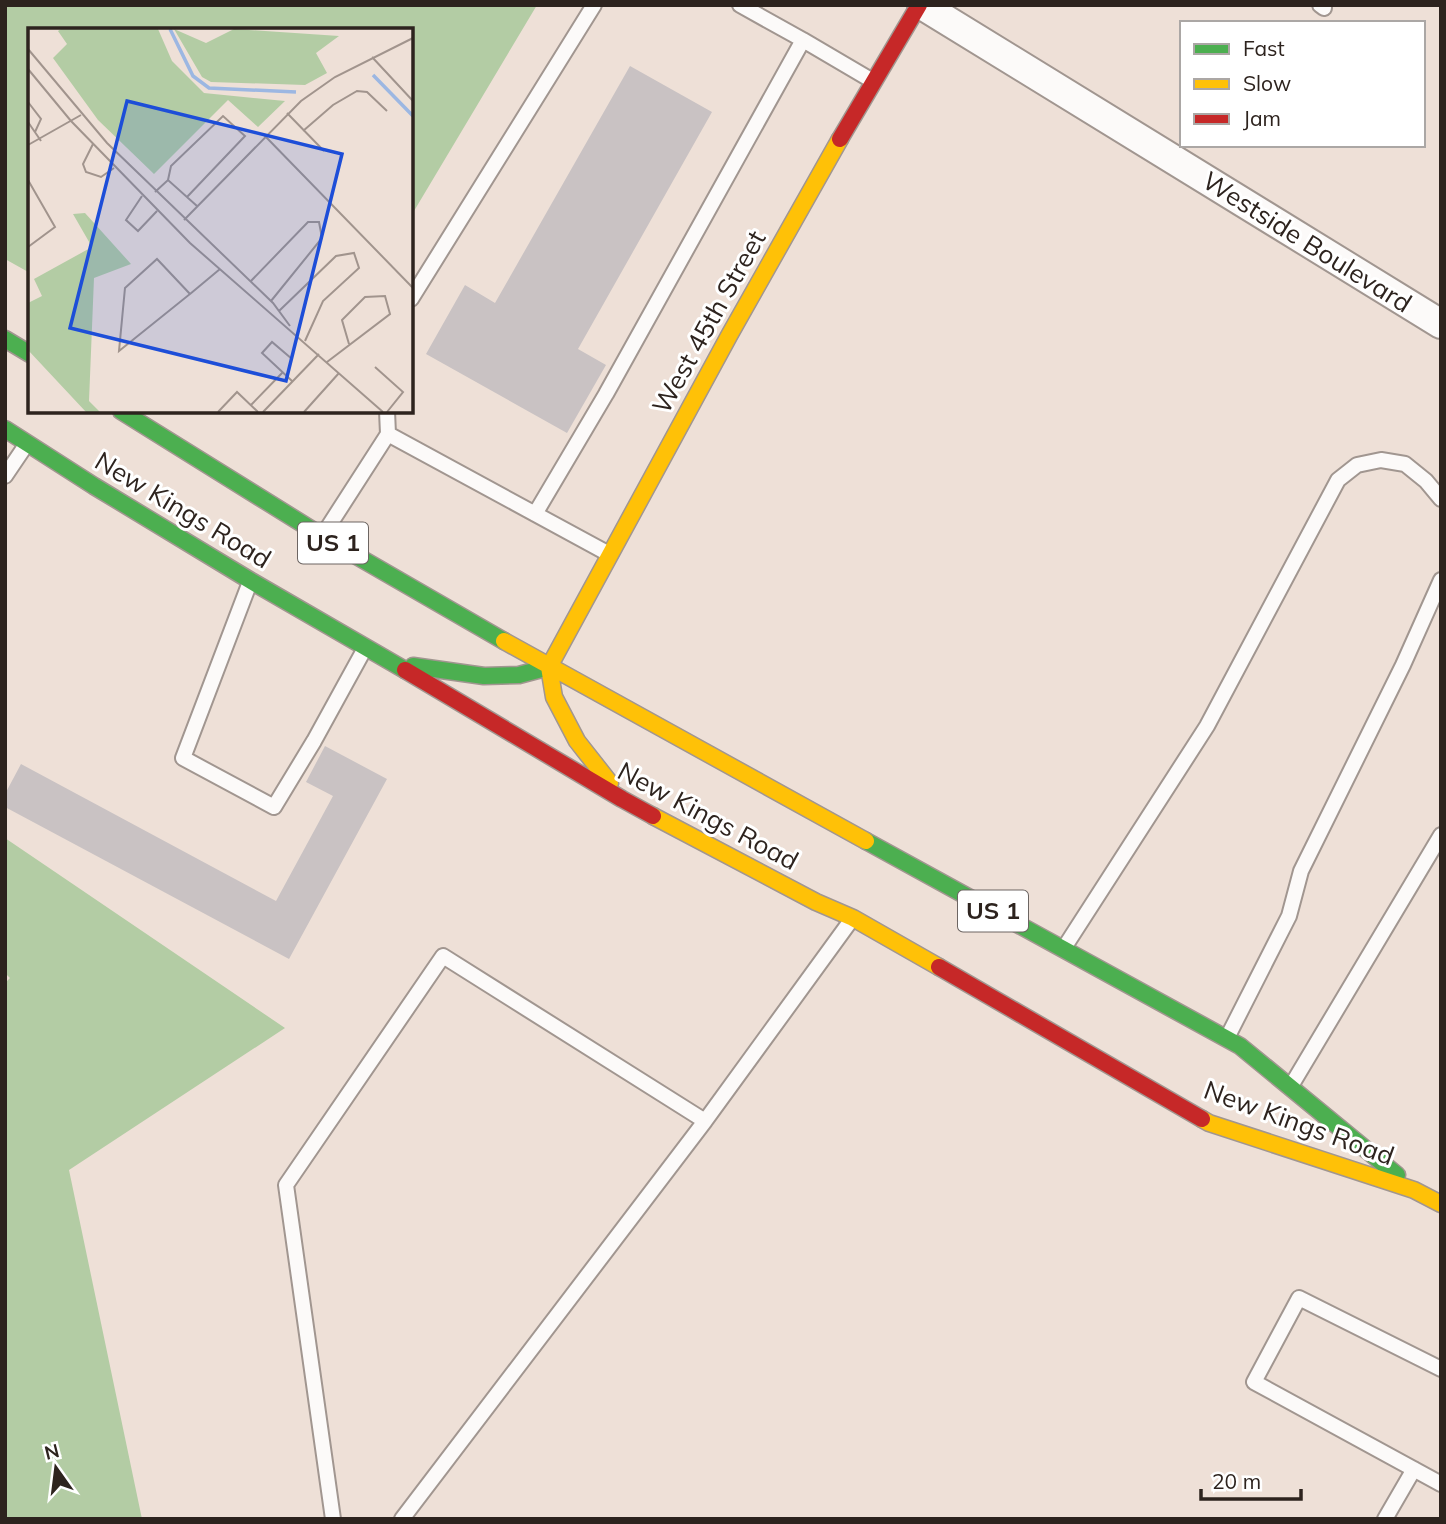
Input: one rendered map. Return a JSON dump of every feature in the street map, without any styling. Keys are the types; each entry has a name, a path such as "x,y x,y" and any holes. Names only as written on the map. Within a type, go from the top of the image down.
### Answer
{"main road":[{"name":"West 45th Street","path":"549,667 687,411 873,81 920,5"},
{"path":"5,339 28,353"},
{"name":"New Kings Road","path":"124,413 322,536 549,667 1240,1046 1415,1190"},
{"name":"New Kings Road","path":"5,429 251,581 622,799 816,902 853,918 1209,1123 1415,1190 1441,1204"},
{"path":"395,664 484,676 519,675 549,667 554,697 577,741 622,799"}],"street":[{"name":"Westside Boulevard","path":"920,5 1441,324"}],"lane":[{"path":"413,296 594,5"},
{"path":"740,5 873,81"},
{"path":"535,514 606,394 803,40"},
{"path":"322,536 388,434 387,413"},
{"path":"388,434 609,555"},
{"path":"5,476 27,443"},
{"path":"1063,949 1207,726 1338,480 1357,465 1381,460 1405,464 1426,481 1441,499"},
{"path":"1226,1039 1289,916 1301,871 1403,666 1441,580"},
{"path":"251,581 183,758 274,807 366,647"},
{"path":"1290,1088 1441,835"},
{"path":"402,1519 705,1121 853,918"},
{"path":"333,1519 286,1185 443,956 705,1121"},
{"path":"1441,1370 1299,1298 1254,1382 1441,1484"},
{"path":"1385,1519 1414,1469"}],"green space":[{"path":"5,5 537,5 413,213 413,28 28,28 28,272 5,259"},
{"path":"5,838 285,1028 69,1170 142,1519 5,1519 5,983 10,978 5,973"}],"building":[{"path":"630,66 712,112 578,349 606,365 567,433 426,354 465,285 495,303"},
{"path":"325,746 387,779 289,959 5,807 5,794 21,764 276,901 333,796 306,782"}],"traffic: fast":[{"path":"5,339 28,353"},
{"path":"124,413 322,536 504,641"},
{"path":"5,429 251,581 405,670"},
{"path":"413,666 484,676 519,675 549,667"},
{"path":"866,841 1240,1046 1397,1175"}],"traffic: slow":[{"path":"549,667 730,334 840,139"},
{"path":"504,641 866,841"},
{"path":"549,667 554,697 577,741 610,783"},
{"path":"653,816 816,902 853,918 939,967"},
{"path":"1202,1119 1414,1190 1441,1204"}],"traffic: jam":[{"path":"840,139 919,5"},
{"path":"405,670 653,816"},
{"path":"939,967 1202,1119"}]}
